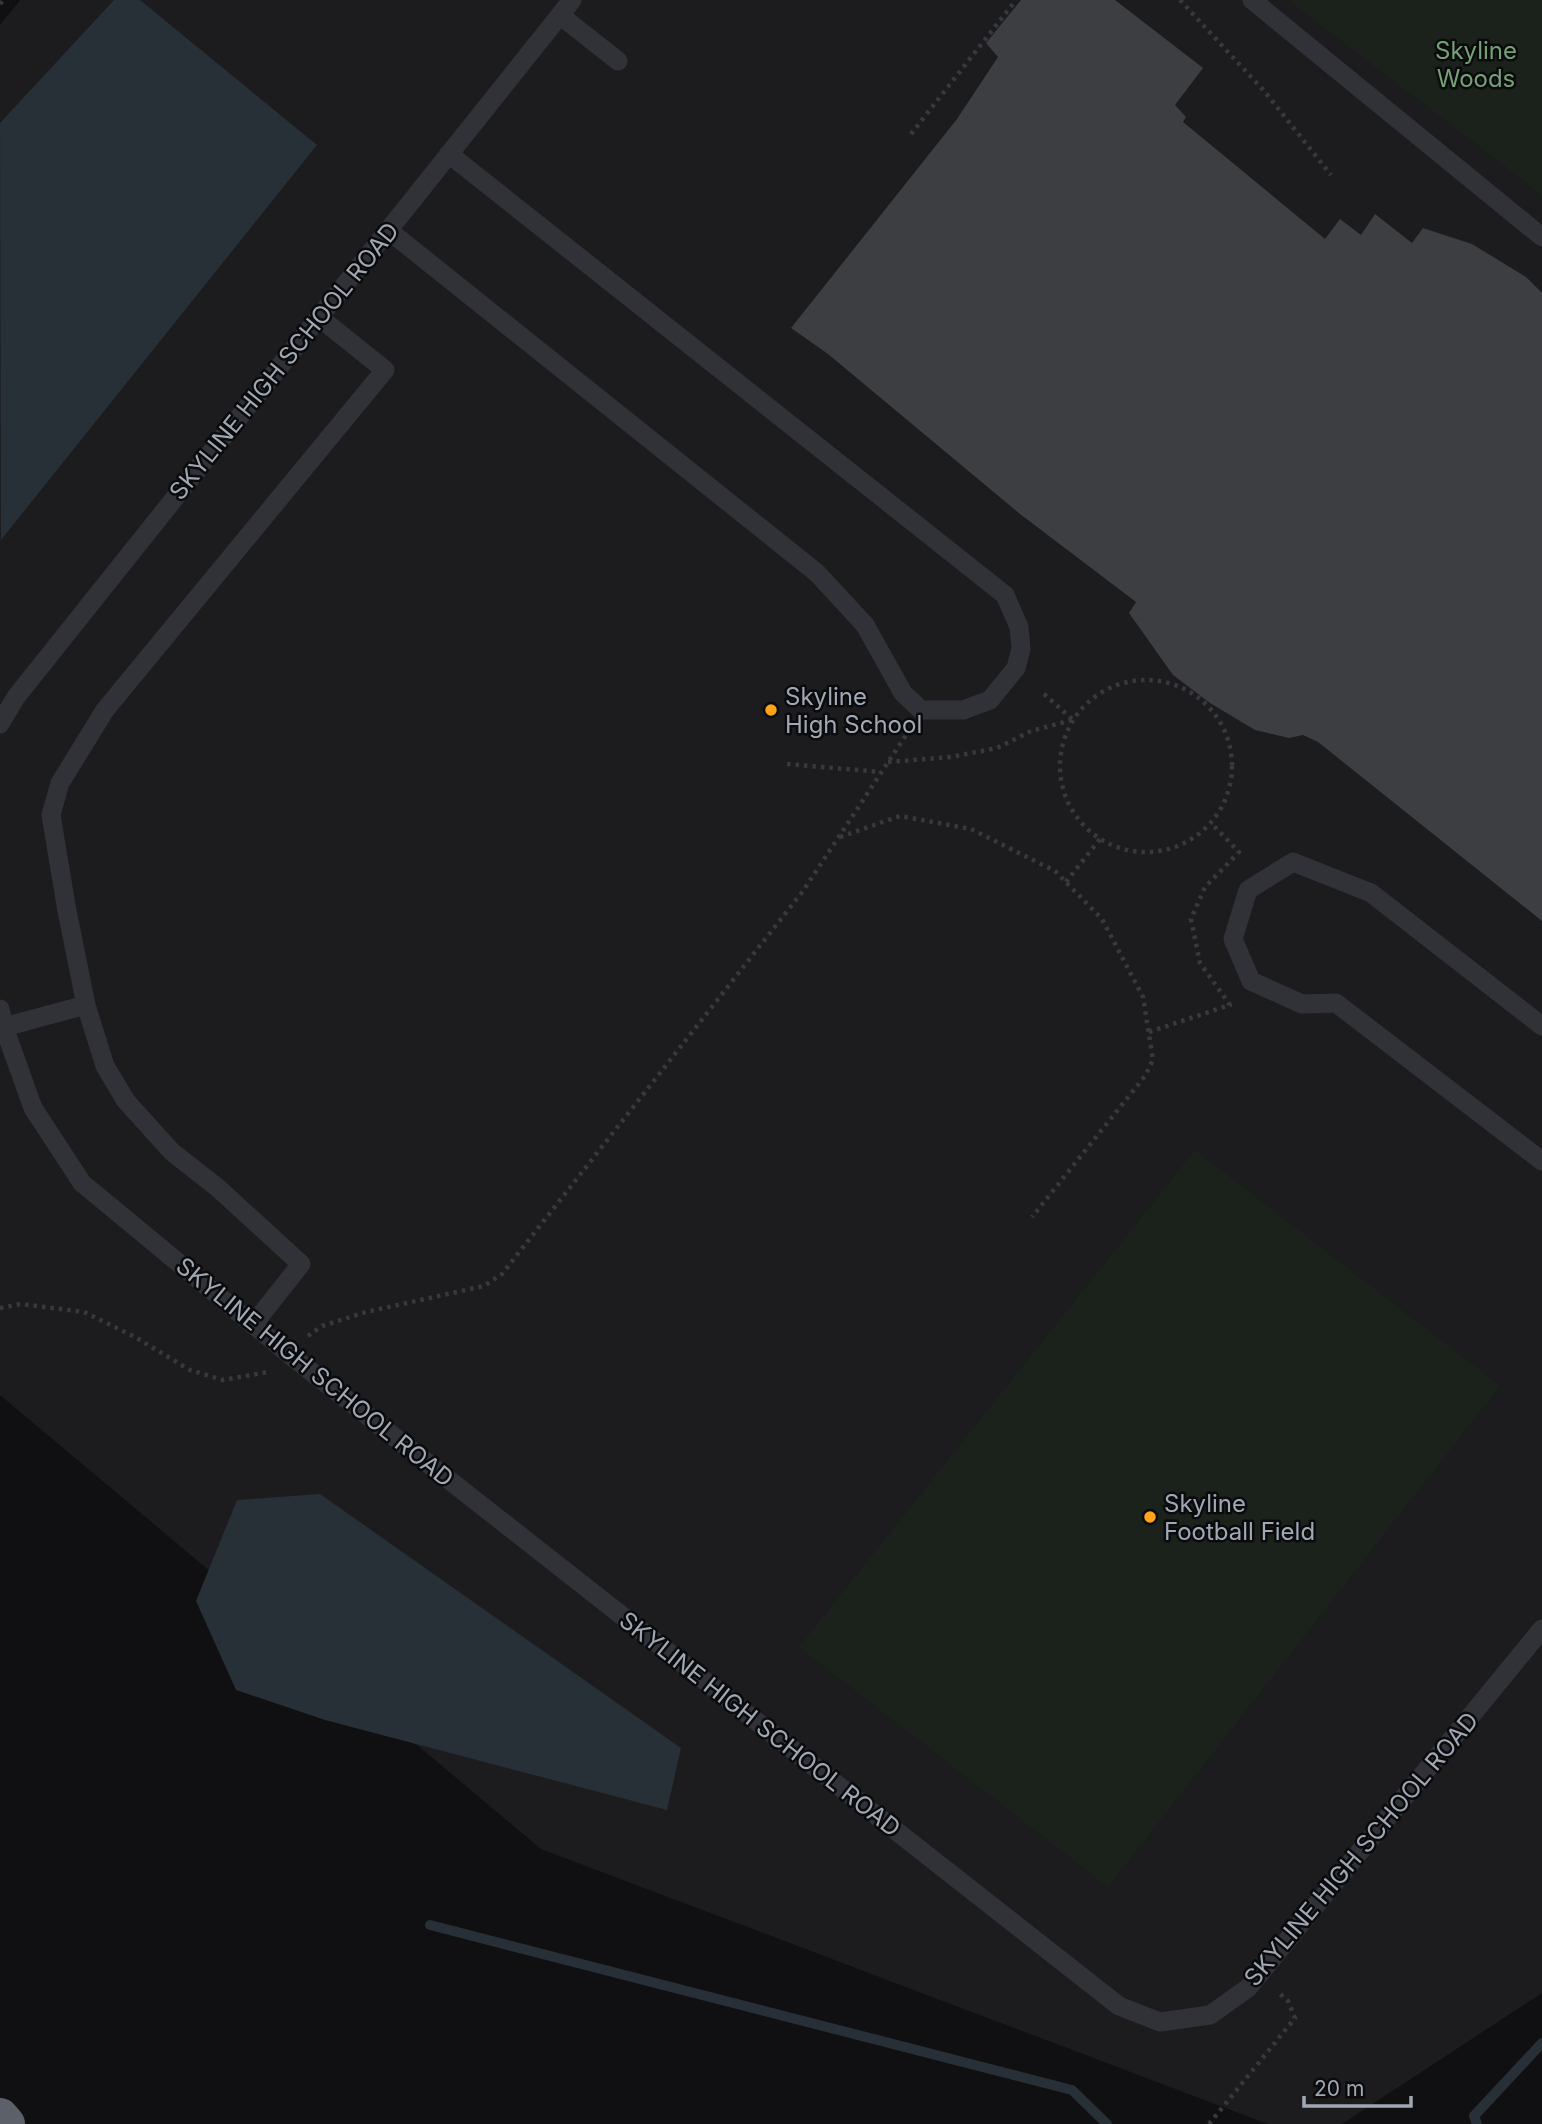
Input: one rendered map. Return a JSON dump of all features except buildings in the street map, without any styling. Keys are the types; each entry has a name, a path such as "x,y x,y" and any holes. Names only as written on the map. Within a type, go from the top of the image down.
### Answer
{"highway":[{"path":"0,2117 6,2124"}],"lane":[{"path":"1252,0 1542,237"},
{"path":"566,8 618,61"},
{"name":"SKYLINE HIGH SCHOOL ROAD","path":"0,724 16,697 566,8"},
{"path":"388,230 817,573 865,625 903,693 921,710 963,710 990,700 1016,668 1021,649 1019,626 1005,594 449,154"},
{"path":"253,1325 301,1264 218,1188 172,1152 126,1101 105,1066 86,1005 51,816 60,783 105,710 385,370 320,318"},
{"path":"1542,1026 1371,893 1293,862 1248,890 1233,939 1251,981 1302,1004 1336,1003 1542,1161"},
{"path":"2,1018 86,1005"},
{"name":"SKYLINE HIGH SCHOOL ROAD","path":"2,1018 33,1108 82,1183 290,1355 1119,2006 1160,2022 1210,2015 1248,1988 1542,1629"}],"path":[{"path":"0,4 3,0"},
{"path":"911,134 1016,0"},
{"path":"1180,0 1265,92 1331,175"},
{"path":"1144,679 1172,683 1198,696 1218,717 1230,743 1234,771 1227,799 1212,824 1189,842 1163,852 1134,852 1107,844 1083,826 1068,802 1060,774 1062,746 1072,720 1091,699 1116,684 1144,679"},
{"path":"1044,694 1072,720"},
{"path":"0,1308 21,1304 83,1312 135,1337 190,1370 223,1380 265,1374 321,1326 366,1312 484,1286 502,1274 803,891 921,710"},
{"path":"888,762 951,757 997,748 1031,732 1072,720"},
{"path":"787,764 881,772"},
{"path":"839,837 900,816 971,829 1055,871 1102,919 1143,997 1153,1059 1145,1076 1032,1217"},
{"path":"1149,1032 1230,1005 1200,963 1191,919 1205,887 1239,852 1212,824"},
{"path":"1066,882 1100,838"},
{"path":"1209,2124 1295,2018 1288,2001 1258,1976"}],"shaded area":[{"name":"Skyline High School","path":"20,0 1542,0 1542,1993 1342,2124 1268,2124 541,1849 0,1395 0,25"},
{"path":"114,0 140,0 317,145 1,540 0,123"},
{"path":"320,1494 681,1748 667,1810 325,1720 236,1690 196,1601 237,1500"}],"green space":[{"name":"Skyline Woods","path":"1288,0 1542,0 1542,196 1510,170"},
{"name":"Skyline Football Field","path":"1195,1150 1500,1386 1108,1887 799,1647"}],"waterway":[{"path":"430,1925 1072,2090 1107,2124"},
{"path":"1477,2124 1474,2116 1542,2043"}],"place":[{"name":"Skyline High School","path":"771,710"},
{"name":"Skyline Football Field","path":"1150,1517"}]}
